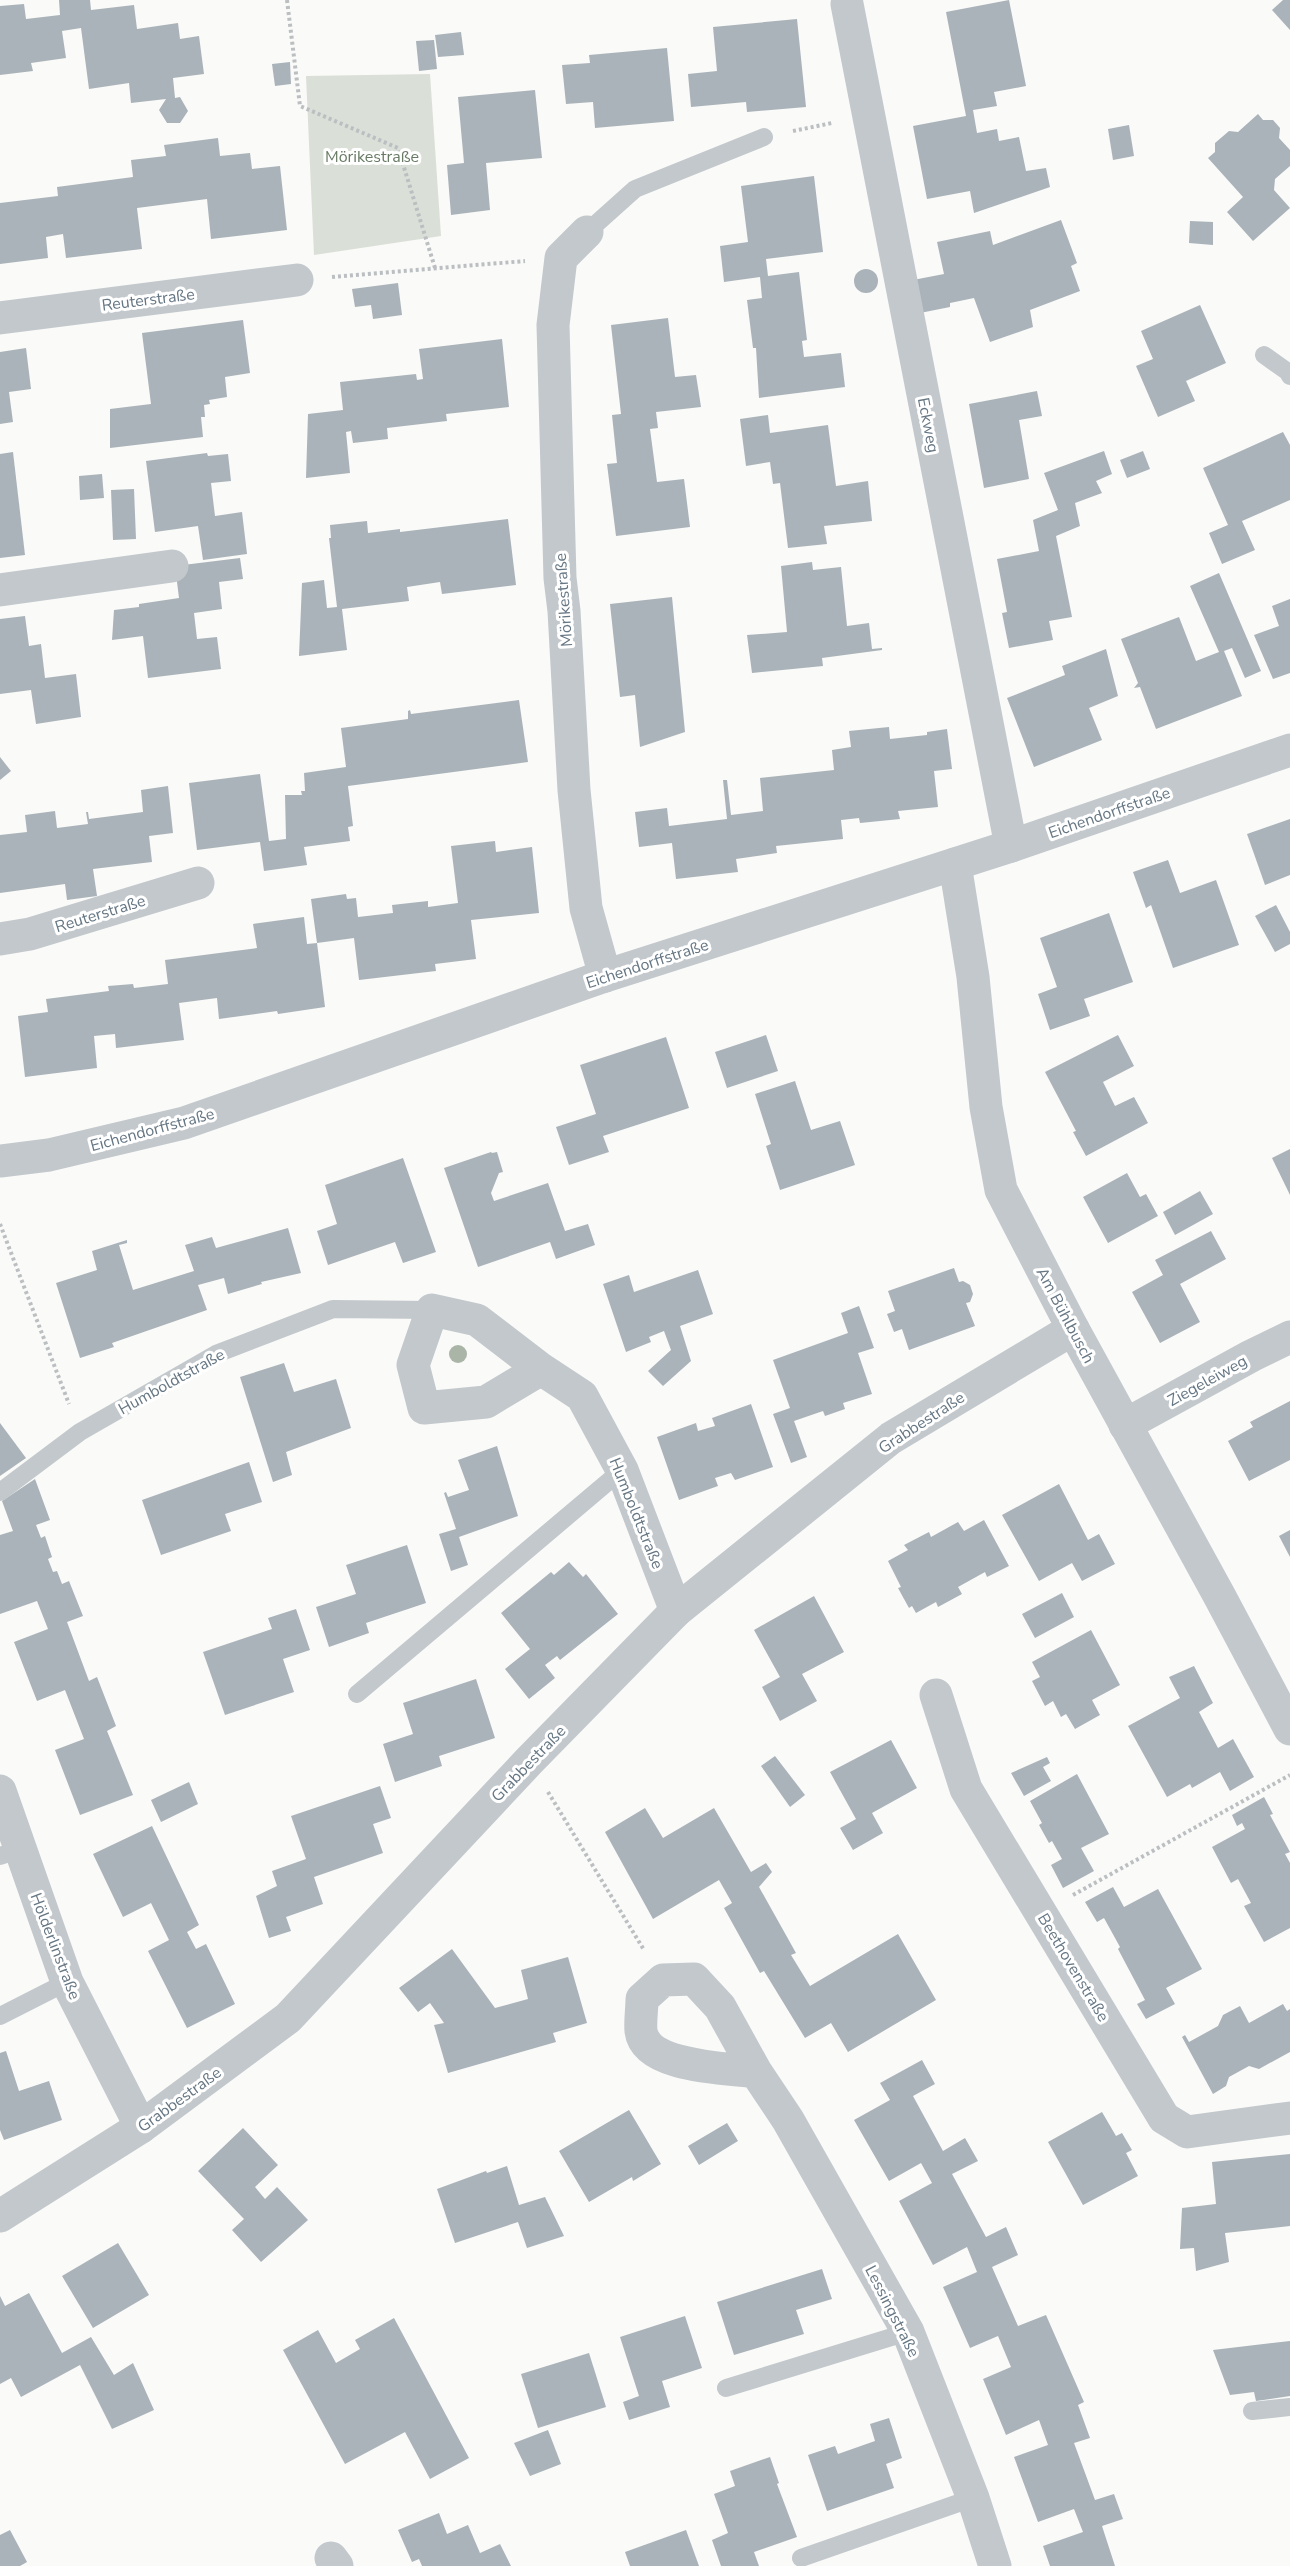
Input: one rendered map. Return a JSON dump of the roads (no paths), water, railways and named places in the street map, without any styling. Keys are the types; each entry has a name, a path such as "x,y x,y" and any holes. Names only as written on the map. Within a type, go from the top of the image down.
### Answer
{"street":[{"name":"Eckweg","path":"847,4 1011,846"},
{"name":"Mörikestraße","path":"587,232 561,258 553,325 560,578 564,611 574,790 586,908 605,976"},
{"name":"Reuterstraße","path":"0,318 297,279"},
{"path":"0,590 172,566"},
{"name":"Eichendorffstraße","path":"0,1161 49,1155 184,1123 605,976 1011,846 1290,750"},
{"name":"Am Bühlbusch","path":"955,864 972,977 986,1107 1001,1190 1073,1329 1290,1729"},
{"name":"Reuterstraße","path":"0,939 30,934 198,883"},
{"path":"432,1310 413,1365 424,1408 486,1402 541,1369"},
{"name":"Humboldtstraße","path":"432,1310 477,1320 541,1369 582,1396 622,1470 676,1611"},
{"name":"Grabbestraße","path":"0,2216 141,2127 288,2018 529,1761 676,1611 891,1438 1073,1329"},
{"name":"Ziegeleiweg","path":"1125,1425 1290,1337"},
{"name":"Beethovenstraße","path":"936,1695 966,1789 1164,2118 1187,2132 1290,2118"},
{"name":"Hölderlinstraße","path":"0,1791 10,1853 67,1982 141,2127"},
{"name":"Lessingstraße","path":"756,2072 676,2061 655,2053 641,2033 642,1998 663,1980 694,1979 720,2007 756,2072 788,2120 908,2332 973,2498 995,2566"}],"lane":[{"path":"587,232 634,189 764,137"},
{"path":"1264,355 1288,372 1290,376"},
{"name":"Humboldtstraße","path":"0,1492 80,1432 216,1354 333,1309 432,1310"},
{"path":"357,1694 622,1470"},
{"path":"0,2016 67,1982"},
{"path":"726,2388 908,2332"},
{"path":"1252,2411 1290,2406"},
{"path":"801,2558 973,2498"}]}
